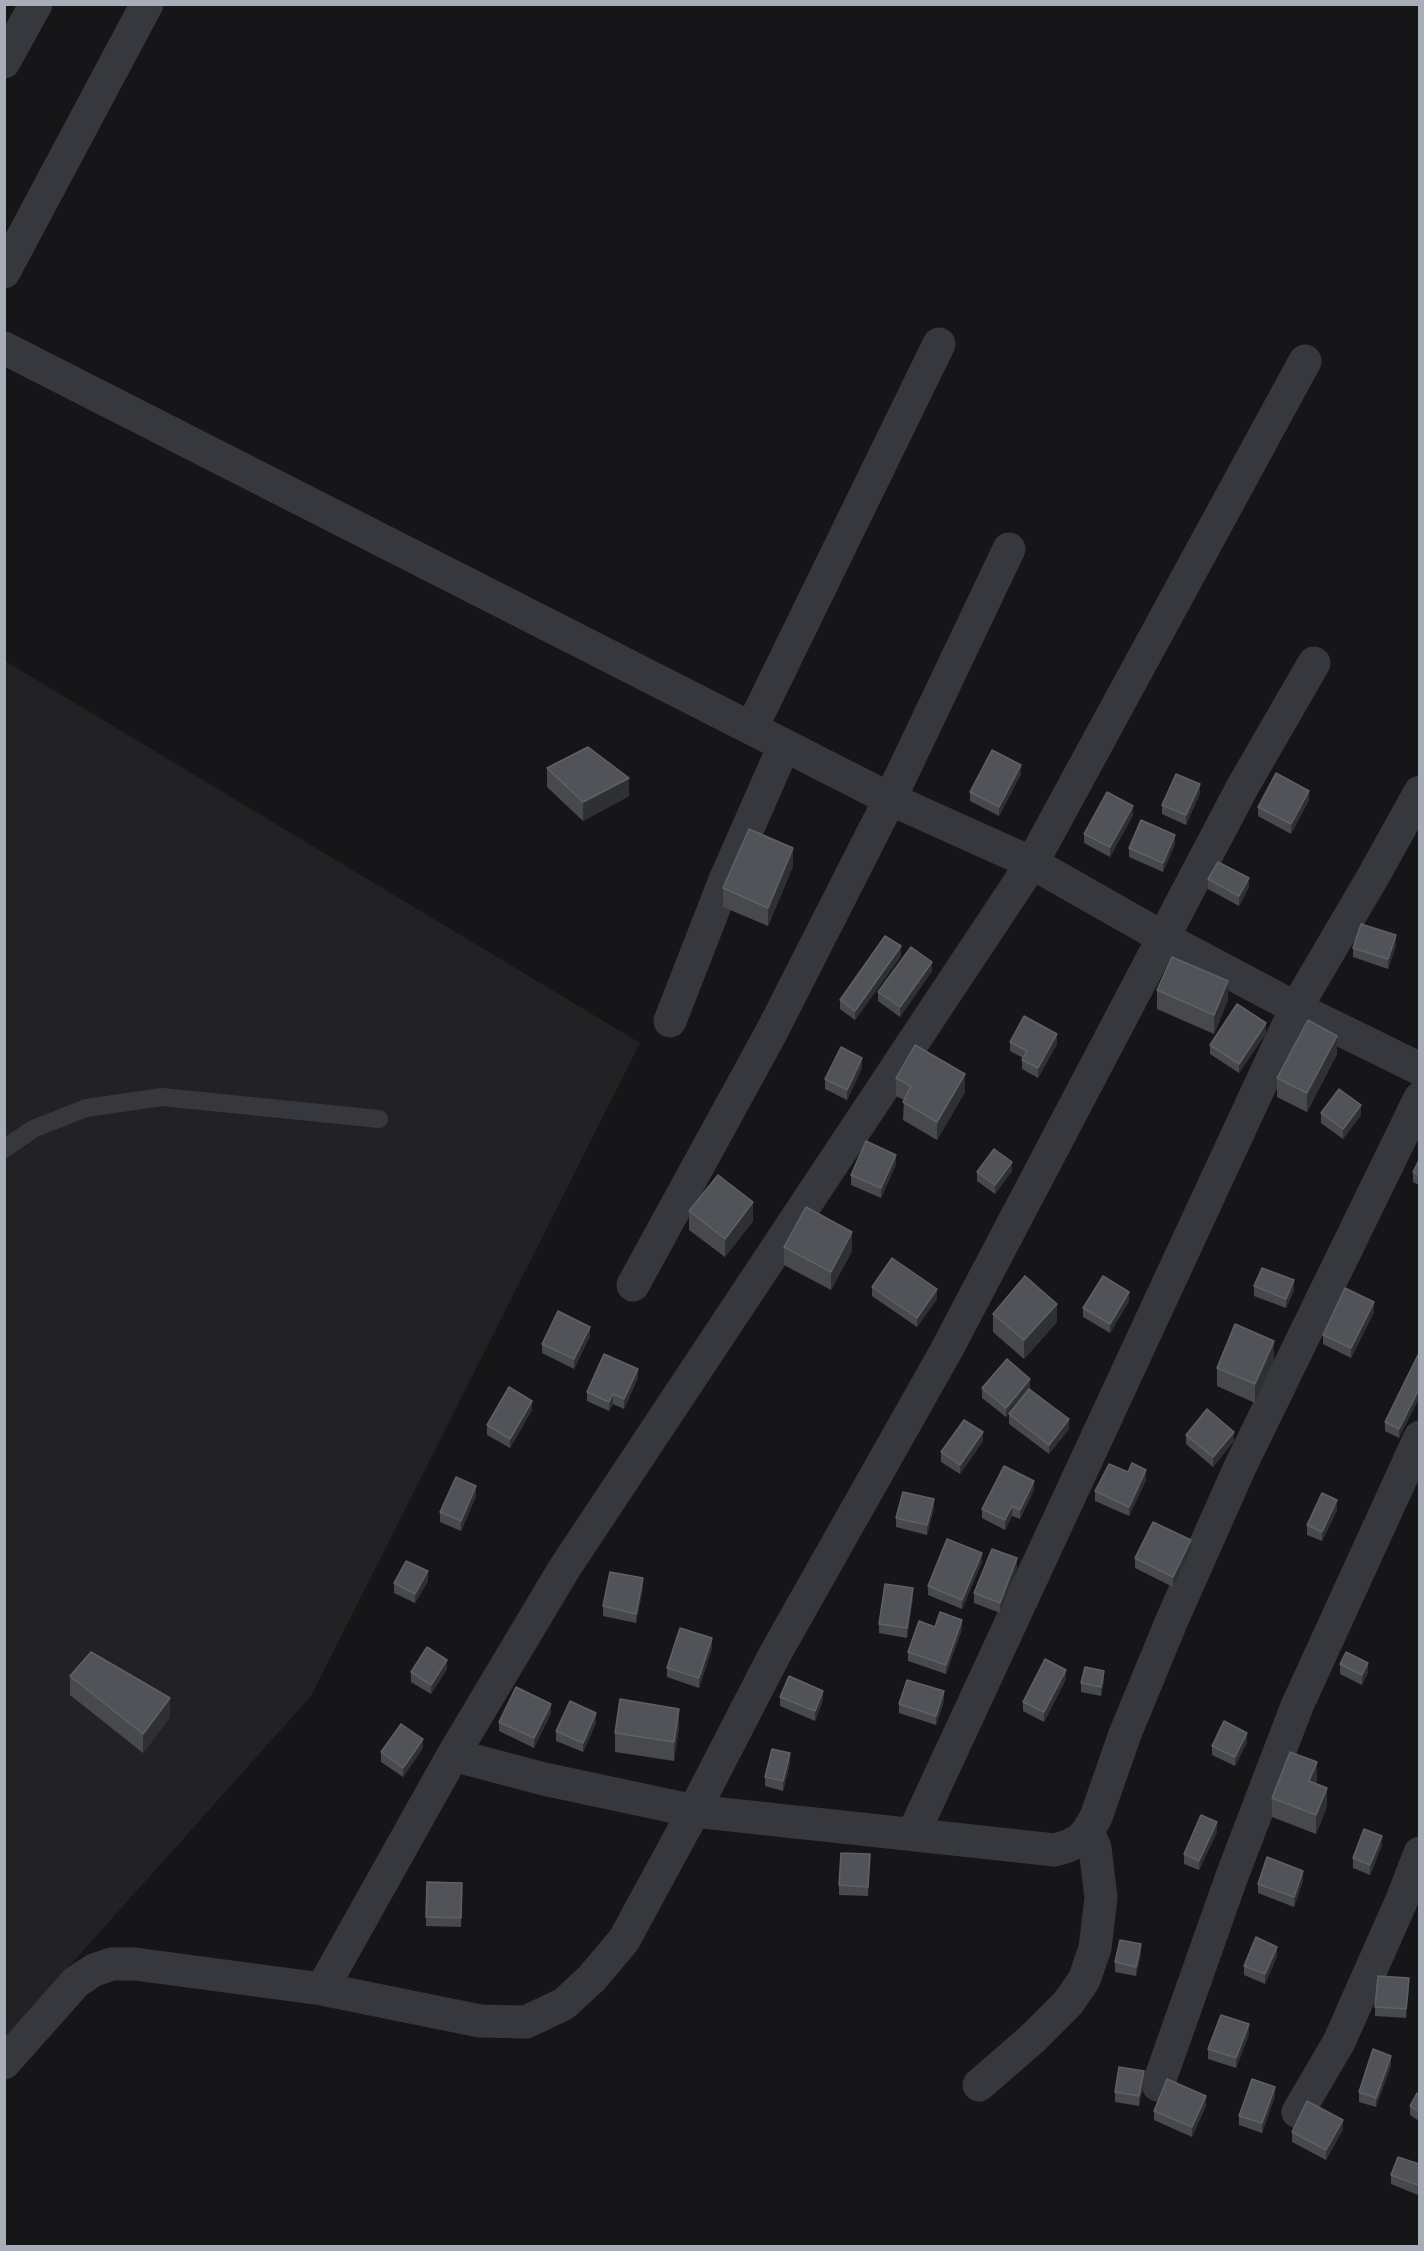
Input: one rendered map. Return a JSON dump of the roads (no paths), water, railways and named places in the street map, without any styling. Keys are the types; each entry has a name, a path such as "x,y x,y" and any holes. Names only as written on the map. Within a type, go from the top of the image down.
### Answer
{"street":[{"path":"4,62 36,4"},
{"path":"4,272 147,4"},
{"path":"752,727 939,344"},
{"path":"4,348 752,727 784,746 890,799 1032,863 1164,938 1296,1008 1419,1069"},
{"path":"322,1989 453,1755 564,1569 1032,863 1305,361"},
{"path":"633,1285 771,1033 890,799 1009,549"},
{"path":"4,2063 76,1982 94,1970 112,1964 135,1964 322,1989 480,2021 526,2022 564,2004 592,1978 624,1940 776,1654 946,1352 1243,786 1314,663"},
{"path":"670,1021 720,891 784,746"},
{"path":"912,1834 1296,1008 1374,875 1419,792"},
{"path":"453,1755 544,1779 694,1811 1055,1850 1080,1840 1088,1831 1103,1799 1125,1734 1172,1620 1240,1467 1419,1098"},
{"path":"1158,2085 1232,1876 1297,1706 1419,1437"},
{"path":"978,2085 1032,2039 1068,2003 1084,1980 1095,1948 1101,1898 1095,1848 1088,1831"},
{"path":"1298,2112 1339,2042 1401,1902 1419,1853"}],"lane":[{"path":"4,1149 33,1129 86,1108 162,1097 379,1119"}]}
